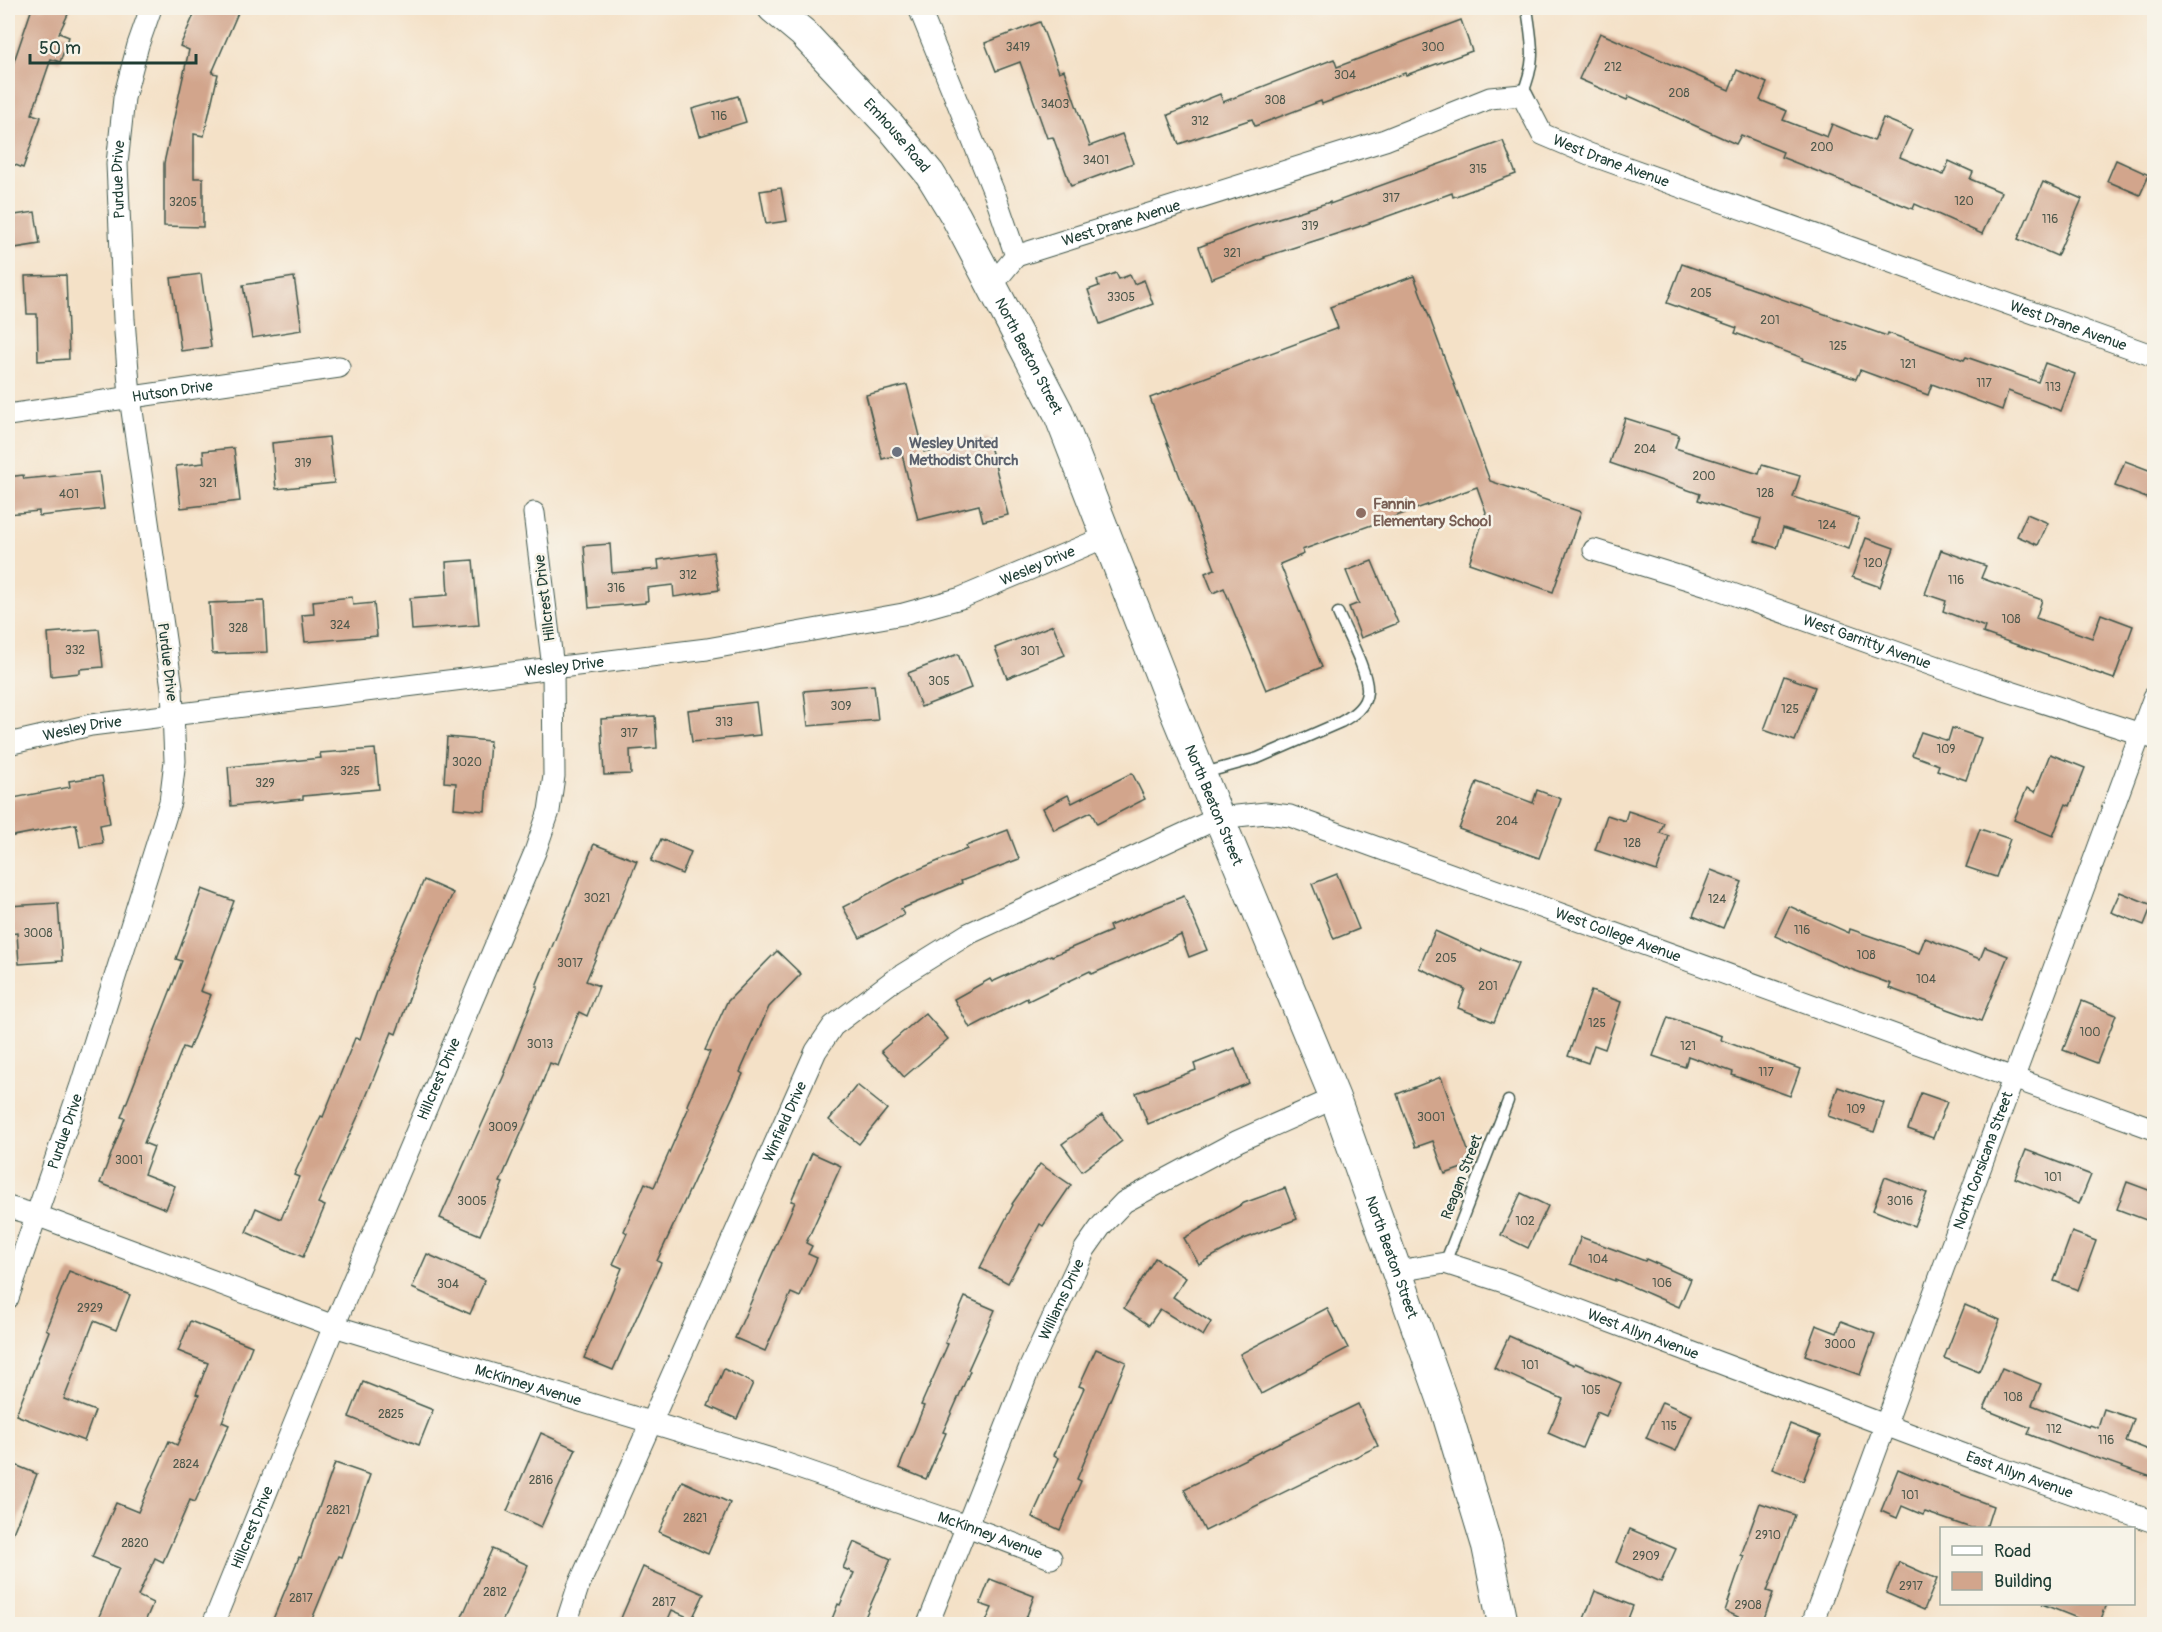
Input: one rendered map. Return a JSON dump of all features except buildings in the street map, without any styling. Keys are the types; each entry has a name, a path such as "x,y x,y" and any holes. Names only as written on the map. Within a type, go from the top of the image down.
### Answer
{"main road":[{"name":"Emhouse Road","path":"773,8 803,33 891,127 930,174 955,215 992,285"},
{"name":"North Beaton Street","path":"992,285 1058,412 1200,774 1335,1098 1445,1407 1487,1546 1503,1624"}],"street":[{"name":"Purdue Drive","path":"8,1298 81,1085 170,802 175,761 172,688 130,397 117,164 124,98 138,45 151,8"},
{"path":"919,8 995,195 1016,256"},
{"name":"West Drane Avenue","path":"1016,256 1385,140 1490,98 1522,95 1542,134 1589,154 2154,356"},
{"name":"North Beaton Street","path":"992,285 1016,256"},
{"name":"Hutson Drive","path":"8,414 339,367"},
{"name":"Hillcrest Drive","path":"213,1624 334,1326 535,852 549,811 554,776 553,668 534,513"},
{"name":"Wesley Drive","path":"8,744 91,725 707,649 903,614 961,598 1108,536"},
{"name":"West Garritty Avenue","path":"1594,550 1707,585 1980,682 2148,736"},
{"name":"North Corsicana Street","path":"1812,1624 2015,1079 2148,736 2154,697"},
{"name":"West College Avenue","path":"1218,818 1266,813 1290,816 2154,1129"},
{"name":"Winfield Drive","path":"566,1624 578,1587 816,1051 833,1026 894,980 968,934 1218,818"},
{"name":"Williams Drive","path":"928,1624 1029,1369 1085,1249 1102,1225 1124,1202 1238,1141 1335,1098"},
{"name":"McKinney Avenue","path":"8,1207 36,1215 334,1326 781,1462 1051,1557"},
{"name":"West Allyn Avenue","path":"1398,1271 1445,1263 1507,1283 1886,1424"},
{"name":"East Allyn Avenue","path":"1886,1424 1997,1467 2154,1522"}],"lane":[{"path":"1522,95 1530,75 1533,54 1527,8"},
{"path":"1200,774 1258,758 1354,715 1362,706 1367,693 1364,675 1338,613"},
{"name":"Reagan Street","path":"1445,1263 1508,1101"}],"place":[{"name":"Wesley United Methodist Church","path":"897,452"},
{"name":"Fannin Elementary School","path":"1361,513"}]}
